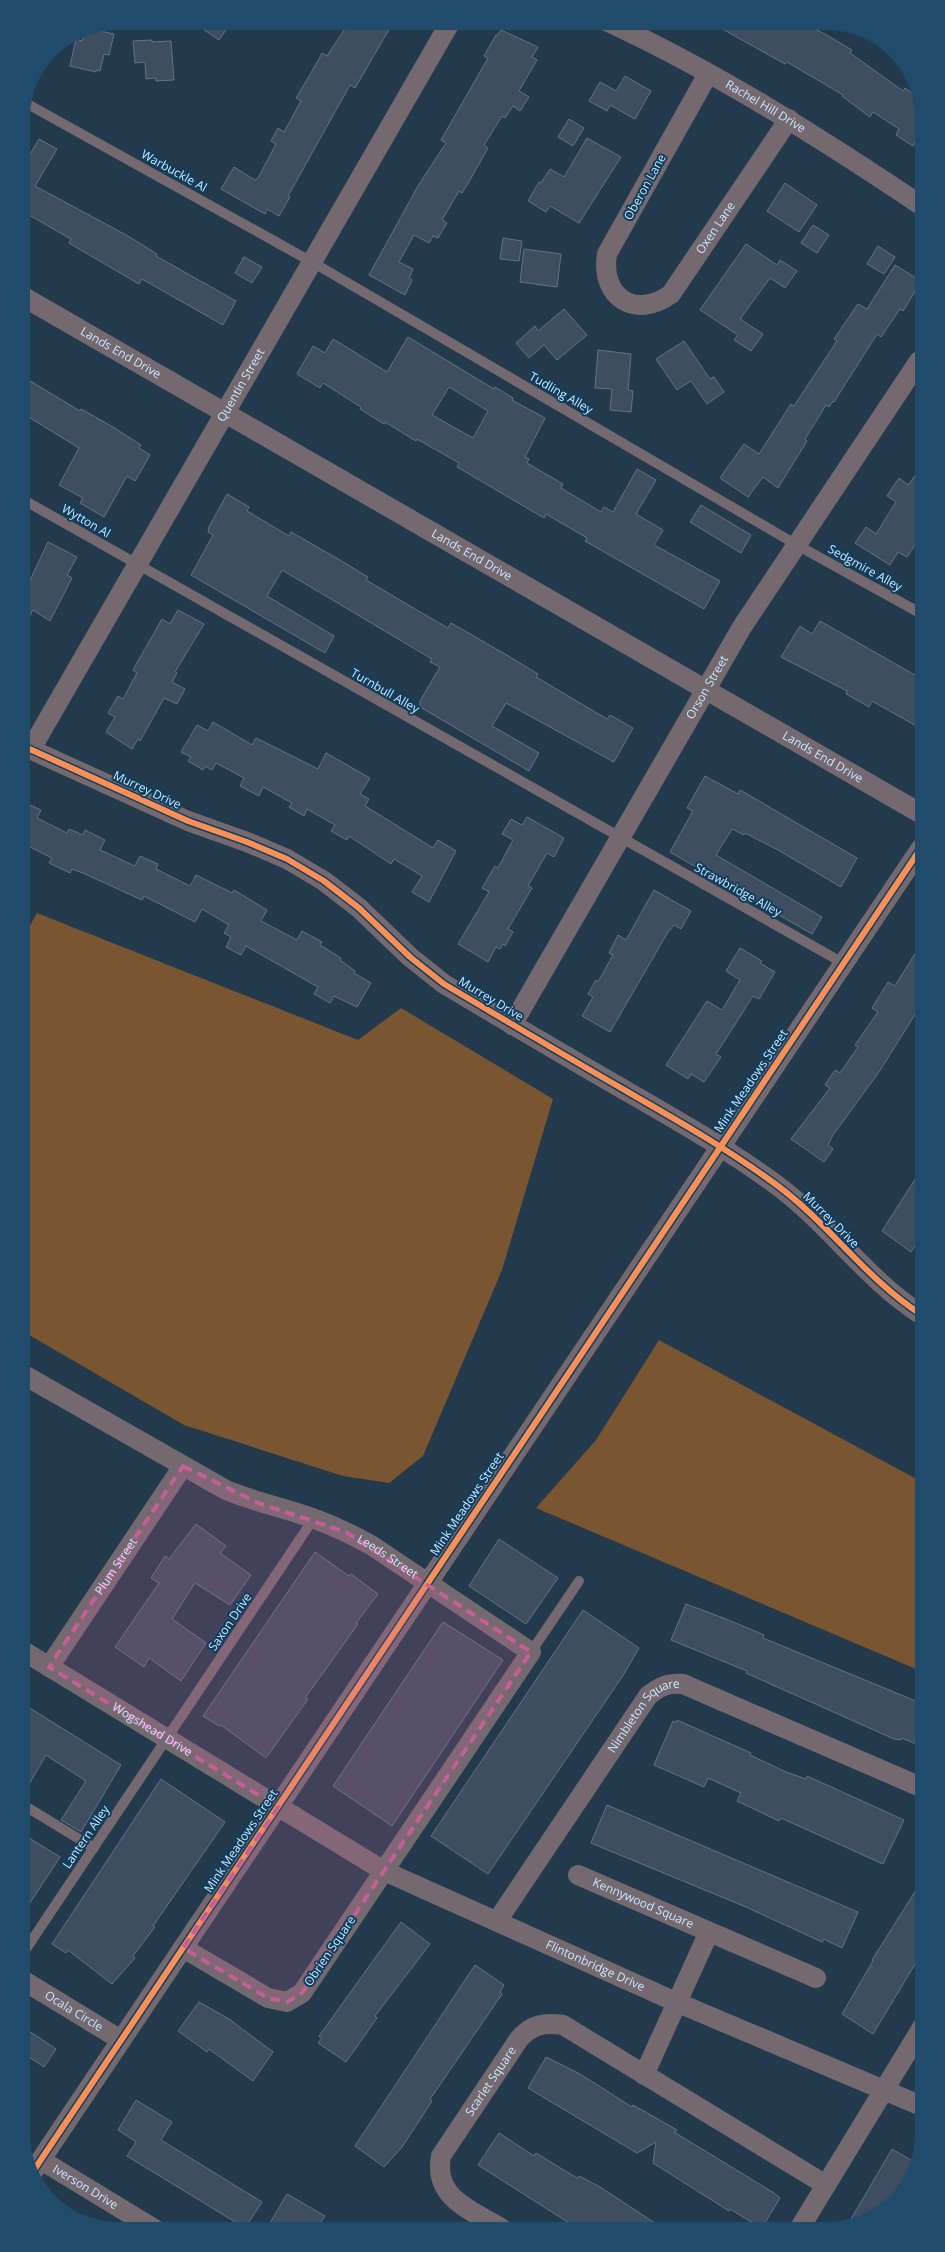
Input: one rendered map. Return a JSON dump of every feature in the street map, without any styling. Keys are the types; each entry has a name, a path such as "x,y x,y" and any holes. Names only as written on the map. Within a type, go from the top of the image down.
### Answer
{"street":[{"name":"Quentin Street","path":"30,742 137,565 446,30"},
{"name":"Rachel Hill Drive","path":"623,30 708,74 788,119 915,201"},
{"name":"Oberon Lane","path":"623,300 608,283 605,268 607,254 708,74"},
{"name":"Oxen Lane","path":"623,300 631,304 646,306 660,302 671,294 788,119"},
{"name":"Lands End Drive","path":"30,301 915,810"},
{"name":"Orson Street","path":"512,1025 742,627 915,368"},
{"name":"Murrey Drive","path":"30,748 188,821 247,842 287,859 324,881 359,908 410,957 444,984 721,1146 779,1187 812,1214 858,1263 888,1291 915,1309"},
{"name":"Mink Meadows Street","path":"37,2166 915,855"},
{"name":"Leeds Street","path":"30,1378 226,1490 258,1503 314,1518 371,1545 531,1652"},
{"name":"Plum Street","path":"49,1667 183,1466"},
{"path":"384,1871 531,1652"},
{"name":"Wogshead Drive","path":"30,1655 278,1807"},
{"name":"Nimbleton Square","path":"496,1921 648,1696 659,1687 671,1683 683,1684 915,1785"},
{"name":"Flintonbridge Drive","path":"278,1807 384,1871 676,2002 915,2103"},
{"name":"Obrien Square","path":"183,1948 268,1998 287,2002 302,1993 384,1871"},
{"name":"Kennywood Square","path":"578,1875 816,1978"},
{"name":"Kennywood Square","path":"676,2002 709,1932"},
{"name":"Ocala Circle","path":"30,1984 122,2040"},
{"path":"644,2075 676,2002"},
{"name":"Scarlet Square","path":"492,2222 448,2194 441,2182 438,2170 441,2156 525,2032 535,2026 549,2022 563,2025 826,2185"},
{"path":"803,2222 915,2040"},
{"name":"Iverson Drive","path":"37,2166 141,2222"}],"lane":[{"name":"Warbuckle Al","path":"31,106 312,262"},
{"name":"Tudling Alley","path":"312,262 797,545"},
{"name":"Wytton Al","path":"30,504 137,565"},
{"name":"Sedgmire Alley","path":"797,545 915,610"},
{"name":"Turnbull Alley","path":"137,565 620,839"},
{"name":"Strawbridge Alley","path":"620,839 843,963"},
{"name":"Saxon Drive","path":"166,1739 314,1518"},
{"path":"531,1652 579,1581"},
{"name":"Lantern Alley","path":"30,1943 166,1739"},
{"path":"30,1808 94,1848"}],"highlighted area":[{"path":"183,1466 258,1503 346,1532 531,1652 302,1993 287,2002 268,1998 183,1948 278,1807 49,1667"}],"shaded area":[{"path":"37,913 358,1040 401,1008 553,1099 502,1270 423,1456 389,1483 343,1476 184,1425 30,1335 30,926"},
{"path":"659,1340 915,1478 915,1669 536,1508 596,1440"}],"building":[{"path":"204,30 226,30 219,40"},
{"path":"344,30 389,30 355,88 350,85 288,196 290,197 279,216 267,209 265,214 221,189 234,167 255,180 258,178 276,144 271,141 278,128 284,132 301,101 296,98 322,53 327,56"},
{"path":"501,30 538,47 532,57 537,60 519,91 529,97 520,111 513,106 505,118 502,116 484,145 488,148 470,180 462,193 459,191 442,220 447,223 438,238 433,236 429,243 414,235 399,262 413,269 409,278 412,280 405,295 369,275 418,186 446,143 441,140 488,58 484,56"},
{"path":"724,30 817,30 852,50 850,53 903,91 905,88 910,91 915,118 915,143 913,146 896,135 899,129 873,112 870,117 843,95 787,62 785,64"},
{"path":"103,32 114,34 109,55 104,54 100,71 96,70 96,72 70,66 76,41 82,41 83,38 96,33"},
{"path":"152,40 152,42 171,41 174,80 156,81 156,78 146,79 145,62 135,63 133,41"},
{"path":"625,76 651,91 635,119 610,105 607,111 589,101 600,82 616,91"},
{"path":"569,119 584,128 573,146 558,137"},
{"path":"587,138 621,157 579,223 550,206 546,212 528,201 539,182 541,183 550,169 564,177"},
{"path":"39,139 57,149 35,186 128,236 157,254 156,256 236,301 223,325 142,279 139,284 69,243 71,239 30,216 30,154"},
{"path":"785,183 817,205 799,232 767,211"},
{"path":"813,225 829,235 817,253 801,243"},
{"path":"503,238 522,241 519,261 500,259"},
{"path":"746,244 777,265 780,260 797,271 785,288 770,278 740,319 763,334 751,351 734,340 738,335 700,310"},
{"path":"878,246 895,257 884,274 867,264"},
{"path":"524,249 561,254 557,287 520,282"},
{"path":"244,257 262,267 252,283 235,273"},
{"path":"895,265 915,278 915,292 903,311 900,309 881,337 877,334 834,402 829,407 826,405 805,439 807,441 778,488 763,477 748,497 720,478 744,444 759,454 791,404 794,406 837,341 834,339 858,304 867,309"},
{"path":"564,309 587,335 557,360 544,345 529,358 516,343 535,326 538,331"},
{"path":"408,337 545,418 525,457 529,459 527,463 563,484 561,488 601,512 604,507 613,512 637,469 656,480 636,514 663,530 654,545 720,581 704,609 585,541 587,538 546,514 544,518 457,467 459,463 417,439 416,441 385,422 384,424 323,383 320,388 297,374 313,346 325,353 333,339 387,372","holes":["449,387 488,411 473,438 432,415"]},
{"path":"684,341 710,379 714,377 724,392 707,404 691,381 677,390 656,359"},
{"path":"598,350 631,354 628,390 633,391 631,412 610,410 612,389 595,388"},
{"path":"30,381 80,411 81,409 113,427 141,445 139,448 150,455 135,481 127,476 104,517 80,503 83,498 59,485 79,448 30,418"},
{"path":"915,476 915,545 907,557 898,552 890,565 855,543 866,527 876,534 896,502 887,496 899,478 908,485"},
{"path":"227,494 249,507 247,511 289,536 291,532 345,563 368,577 366,580 415,609 448,628 451,623 538,674 536,677 607,719 610,715 633,728 614,762 506,703 492,726 539,753 529,771 420,707 420,701 440,667 430,662 432,659 282,570 267,596 334,636 325,653 191,575 213,535 208,532 209,527"},
{"path":"701,505 751,535 741,553 690,522"},
{"path":"48,542 77,557 67,575 72,578 50,621 33,610 30,615 30,580"},
{"path":"178,610 204,624 175,672 177,673 172,682 185,689 177,704 164,698 140,741 138,739 132,749 106,732 115,717 108,713 118,696 123,699 137,673 133,670 162,619 170,624"},
{"path":"820,621 915,675 915,725 872,701 869,707 846,694 847,691 781,657 800,626 812,634"},
{"path":"213,722 252,745 256,738 318,769 326,753 370,778 360,794 369,799 365,806 433,848 438,840 456,851 429,902 412,892 422,876 394,859 391,864 349,836 347,840 331,831 335,825 307,809 304,816 289,807 292,803 263,787 259,796 240,786 244,778 216,763 212,770 205,766 203,770 188,761 191,757 181,752 197,725 208,731"},
{"path":"705,776 738,794 740,790 857,858 841,887 778,850 745,833 744,835 732,829 716,855 822,917 812,934 670,852 693,811 687,808"},
{"path":"30,805 41,810 37,818 67,833 69,829 83,835 85,830 105,840 100,850 135,866 140,856 158,864 156,869 190,886 196,875 232,893 234,890 267,910 261,921 297,940 302,931 322,942 320,945 341,958 340,960 355,971 354,973 371,983 357,1007 334,996 330,1003 314,994 318,987 246,946 241,955 226,947 231,937 224,933 229,925 202,909 195,922 144,896 142,900 72,869 70,873 49,863 52,858 30,847"},
{"path":"527,817 564,838 554,857 547,853 528,886 532,888 508,929 513,932 505,946 503,944 500,949 496,947 488,962 458,944 489,892 482,888 495,866 498,868 513,840 502,834 511,819 522,825"},
{"path":"654,890 691,911 681,929 674,925 668,932 610,1032 582,1016 593,997 588,994 596,980 598,982 613,955 609,953 618,935 626,940"},
{"path":"740,948 762,961 760,963 775,972 759,999 753,996 716,1054 721,1057 704,1082 691,1074 688,1079 666,1065 707,1001 722,1010 740,980 726,971"},
{"path":"915,954 915,1015 879,1072 833,1135 828,1145 833,1149 824,1162 791,1139 830,1088 825,1085 835,1070 840,1073 858,1047 855,1045 878,1012 872,1008 888,982 895,986"},
{"path":"915,1179 915,1247 911,1252 882,1231"},
{"path":"196,1524 226,1546 220,1553 251,1575 230,1605 195,1583 172,1619 206,1643 181,1681 149,1658 144,1667 115,1647 159,1583 151,1578 165,1556 169,1559"},
{"path":"499,1539 558,1578 526,1624 469,1586"},
{"path":"315,1552 349,1576 351,1574 378,1594 356,1623 358,1624 305,1698 308,1699 266,1758 221,1725 219,1726 203,1716"},
{"path":"686,1604 764,1635 763,1638 915,1701 915,1744 902,1738 901,1740 894,1739 746,1673 747,1671 671,1640"},
{"path":"583,1610 639,1648 624,1674 488,1874 431,1836"},
{"path":"443,1622 503,1660 392,1826 333,1786"},
{"path":"30,1708 121,1765 81,1832 61,1820 86,1781 46,1755 30,1782"},
{"path":"677,1720 751,1753 750,1755 786,1772 806,1779 807,1776 904,1820 883,1864 781,1818 779,1821 737,1801 741,1793 708,1778 704,1787 654,1765 673,1721 676,1723"},
{"path":"161,1779 225,1822 153,1926 155,1927 133,1956 135,1958 112,1984 68,1950 66,1953 52,1944"},
{"path":"607,1805 858,1912 842,1948 824,1939 822,1942 746,1907 591,1843"},
{"path":"30,1838 60,1857 30,1903"},
{"path":"915,1892 915,1964 873,2034 842,2014 872,1960"},
{"path":"401,1922 430,1944 375,2016 377,2018 346,2062 318,2043 322,2038 319,2036"},
{"path":"475,1965 504,1985 500,1992 502,1994 430,2099 432,2101 402,2147 384,2167 355,2146"},
{"path":"199,2002 229,2019 273,2052 253,2081 209,2049 207,2052 178,2031"},
{"path":"30,2032 56,2049 44,2067 30,2058"},
{"path":"546,2057 580,2074 632,2107 633,2105 677,2130 674,2132 780,2198 765,2222 751,2222 730,2209 729,2211 653,2163 656,2142 637,2153 528,2088"},
{"path":"136,2100 172,2122 161,2140 262,2202 249,2222 235,2222 127,2156 136,2142 118,2130"},
{"path":"499,2133 534,2156 536,2153 577,2178 579,2176 600,2187 653,2222 568,2222 478,2165"},
{"path":"892,2149 911,2160 906,2173 889,2196 866,2213 852,2218"},
{"path":"287,2194 325,2216 321,2222 271,2222"}],"cycle path":[{"path":"30,749 188,821 247,842 287,859 324,881 359,908 410,957 444,984 701,1135 740,1159 778,1186 797,1201 884,1286 915,1310"},
{"path":"37,2166 915,857"}]}
